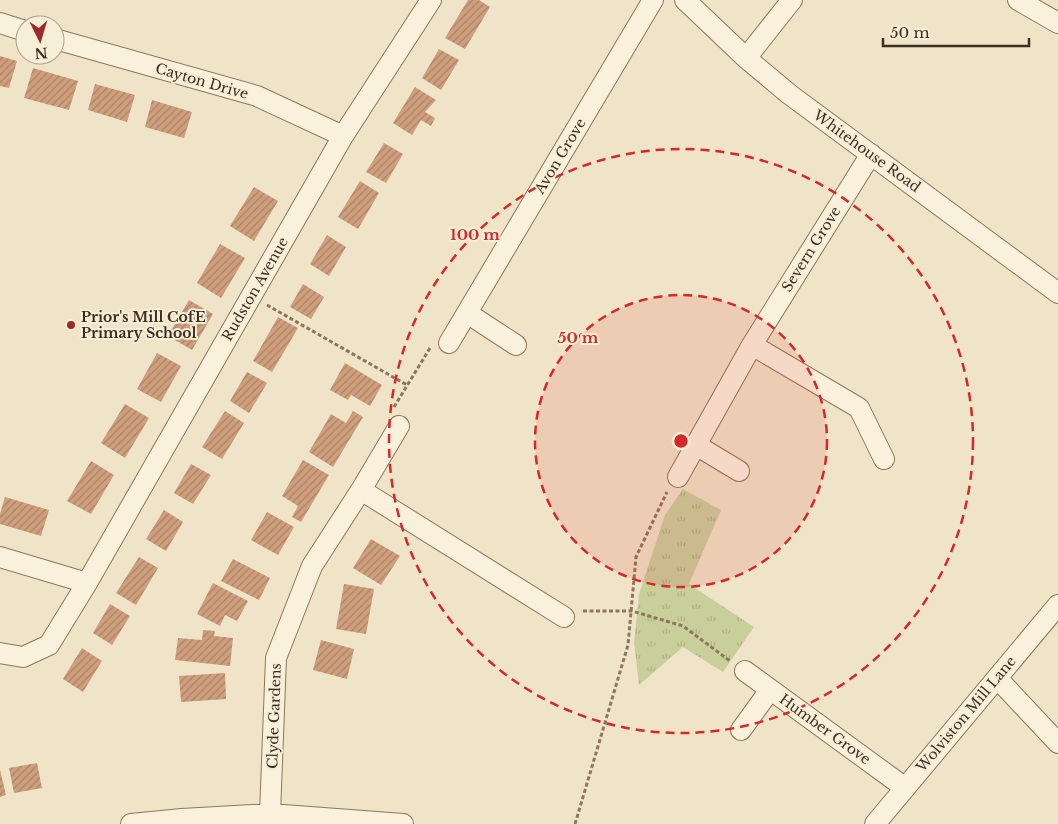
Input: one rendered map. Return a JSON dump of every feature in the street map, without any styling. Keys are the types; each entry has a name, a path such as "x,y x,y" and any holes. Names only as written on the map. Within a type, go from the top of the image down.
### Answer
{"street":[{"name":"Avon Grove","path":"449,343 653,0"},
{"name":"Whitehouse Road","path":"685,0 746,58 789,94 1058,293"},
{"path":"746,58 792,0"},
{"path":"1018,0 1058,23"},
{"name":"Rudston Avenue","path":"0,653 23,657 49,645 87,583 250,295 343,136 428,1"},
{"path":"0,23 15,27"},
{"name":"Cayton Drive","path":"65,42 257,96 343,136"},
{"name":"Severn Grove","path":"674,481 752,345 871,154"},
{"path":"467,313 516,345"},
{"path":"752,345 859,408 884,459"},
{"name":"Clyde Gardens","path":"270,814 276,658 312,566 361,490 399,426"},
{"path":"696,444 738,472"},
{"path":"361,490 564,617"},
{"path":"0,557 87,583"},
{"name":"Wolviston Mill Lane","path":"875,824 1058,605"},
{"name":"Humber Grove","path":"745,671 904,787"},
{"path":"997,678 1058,743"},
{"path":"742,730 770,690"},
{"path":"131,824 182,818 270,814 403,824"}],"path":[{"path":"250,295 408,385"},
{"path":"399,426 387,419 437,336 449,343"},
{"path":"575,824 628,646 636,557 660,502 674,481"},
{"path":"564,617 571,621 575,612 632,610 683,626 745,671"}],"green space":[{"path":"683,489 721,510 689,584 754,627 723,672 683,647 639,685 634,643 639,594 665,515"}],"building":[{"path":"468,0 479,0 490,7 465,49 445,38"},
{"path":"439,49 459,60 441,90 422,78"},
{"path":"0,56 15,60 16,65 9,88 0,86"},
{"path":"33,68 78,81 69,110 24,98"},
{"path":"95,84 135,95 127,122 88,110"},
{"path":"415,87 436,100 425,112 435,118 431,126 421,120 412,135 393,123"},
{"path":"152,100 192,112 184,138 145,127"},
{"path":"384,143 403,154 386,183 366,172"},
{"path":"360,181 379,193 358,229 338,217"},
{"path":"254,187 278,201 254,241 230,226"},
{"path":"327,235 346,247 329,276 310,264"},
{"path":"220,244 245,258 221,298 197,283"},
{"path":"303,284 324,297 311,319 290,307"},
{"path":"189,300 213,314 192,350 168,336"},
{"path":"278,317 298,328 272,372 253,361"},
{"path":"157,353 181,366 161,402 137,389"},
{"path":"345,363 382,385 370,406 351,395 348,400 330,390"},
{"path":"247,372 267,383 249,413 230,401"},
{"path":"125,404 149,418 125,458 101,443"},
{"path":"225,411 244,423 222,459 202,447"},
{"path":"353,411 363,417 333,467 309,452 331,414 346,423"},
{"path":"303,460 329,475 301,522 292,517 298,506 282,496"},
{"path":"91,461 114,475 91,514 67,501"},
{"path":"191,464 211,475 193,504 174,493"},
{"path":"5,497 49,510 41,536 0,524 0,514"},
{"path":"164,510 183,522 166,551 146,539"},
{"path":"267,512 294,527 278,555 251,540"},
{"path":"371,539 400,556 381,585 353,568"},
{"path":"139,557 158,568 136,605 116,593"},
{"path":"233,559 270,578 259,600 221,581"},
{"path":"213,583 248,601 237,621 225,615 220,626 197,614"},
{"path":"344,584 374,589 366,634 336,629"},
{"path":"110,604 130,616 112,645 93,633"},
{"path":"203,630 215,631 214,636 233,638 230,666 175,660 178,638 202,640"},
{"path":"321,640 354,649 347,679 313,670"},
{"path":"82,648 102,661 83,692 63,679"},
{"path":"225,673 226,699 181,702 179,676"},
{"path":"37,763 42,788 14,793 9,768"},
{"path":"0,770 6,795 0,797"}],"place":[{"name":"Prior's Mill CofE Primary School","path":"71,325"}]}
